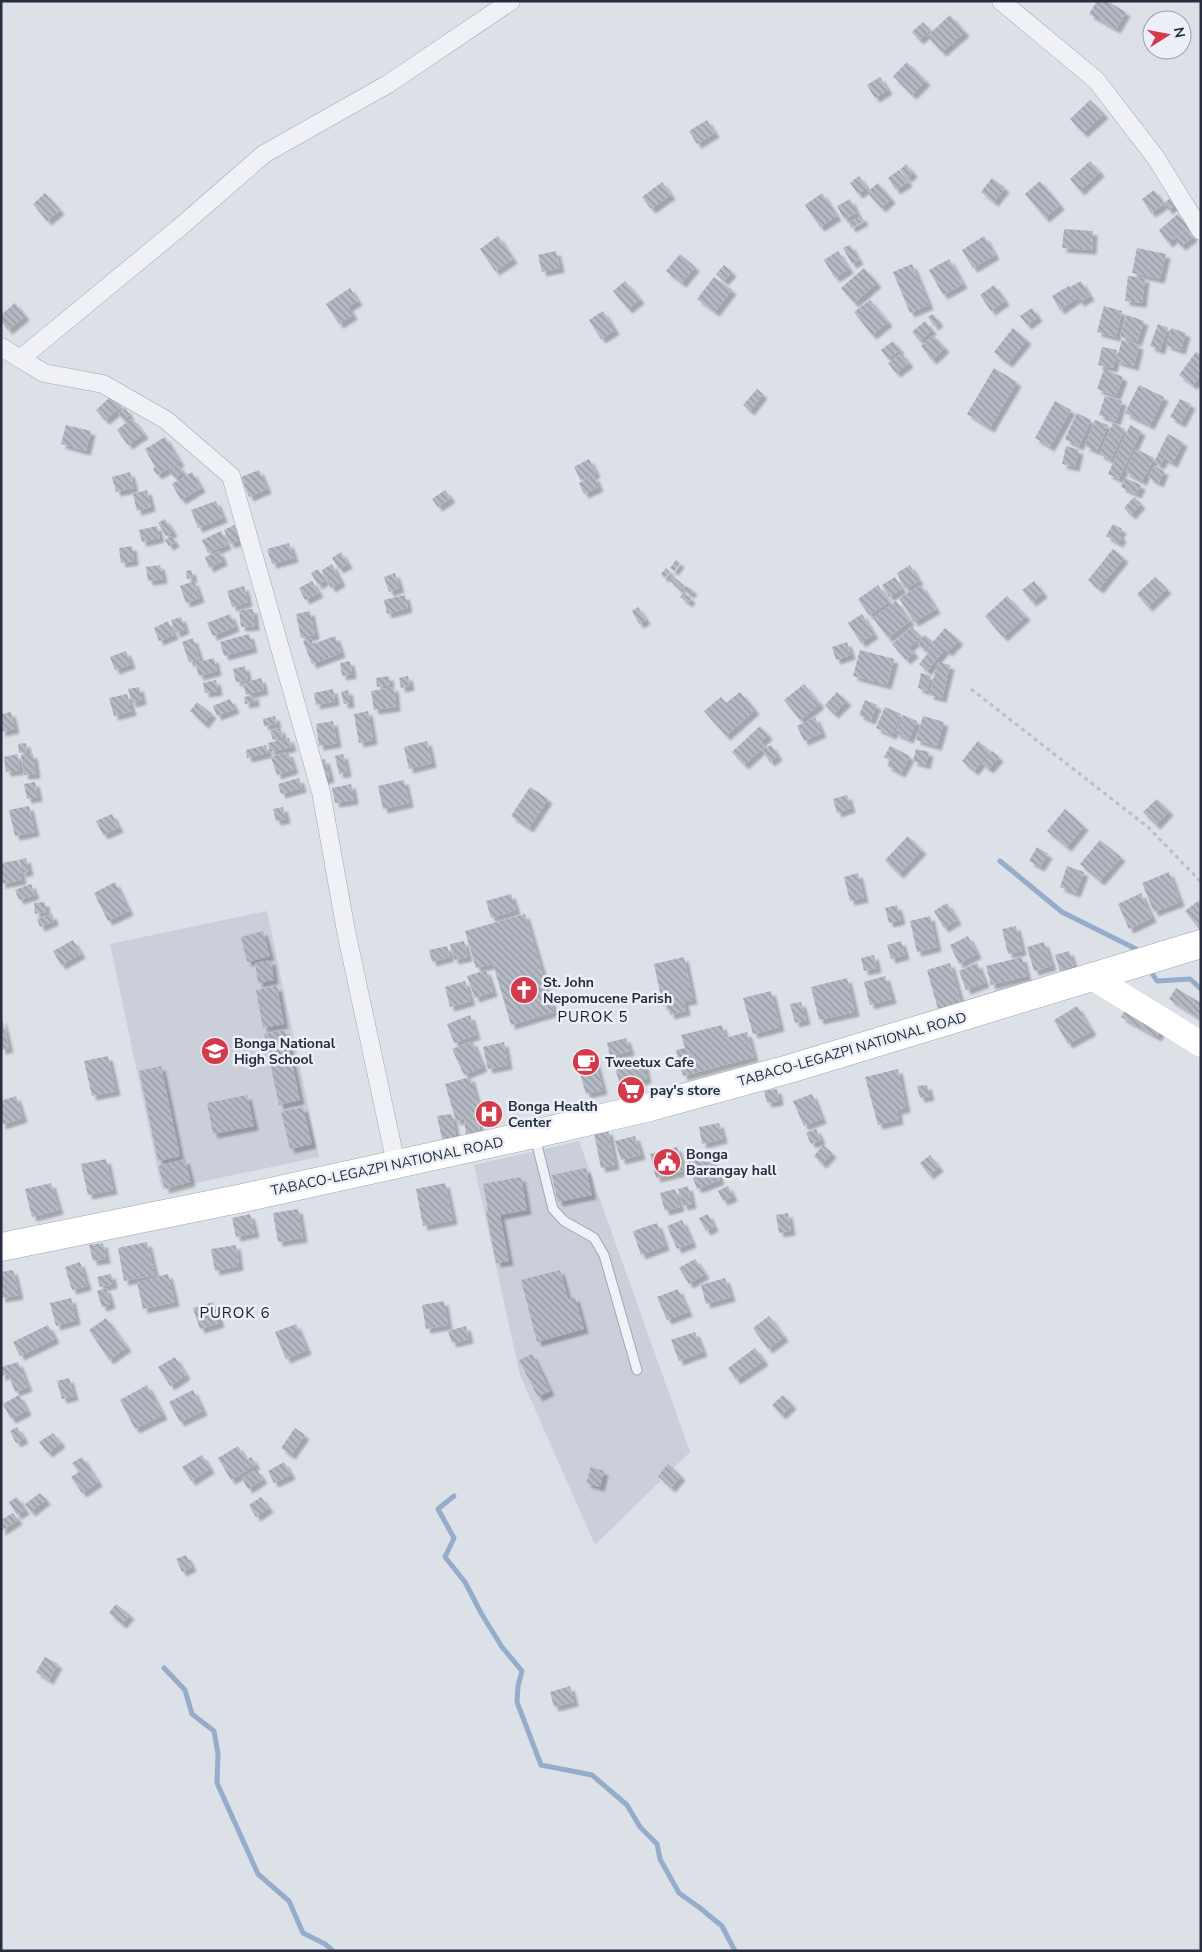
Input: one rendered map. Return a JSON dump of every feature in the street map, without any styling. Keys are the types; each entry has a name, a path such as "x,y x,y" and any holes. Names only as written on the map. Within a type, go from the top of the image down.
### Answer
{"main road":[{"name":"TABACO-LEGAZPI NATIONAL ROAD","path":"1,1247 242,1198 650,1107 790,1069 1201,944"}],"street":[{"path":"20,359 179,228 264,154 388,84 511,1"},
{"path":"1001,1 1096,80 1156,158 1201,231"},
{"path":"1,347 44,373 102,384 166,420 231,476 321,792 346,932 396,1164"},
{"path":"1092,977 1201,1044"}],"lane":[{"path":"534,1134 553,1209 564,1221 594,1238 604,1255 637,1370"}],"path":[{"path":"971,689 1149,828 1201,882"}],"shaded area":[{"name":"Bonga National High School","path":"267,911 319,1157 162,1190 110,944"},
{"path":"579,1141 690,1452 595,1545 520,1375 474,1165"}],"building":[{"path":"1097,1 1107,1 1126,12 1116,29 1089,14"},
{"path":"950,15 965,32 942,52 927,36"},
{"path":"923,22 930,30 919,40 912,32"},
{"path":"907,62 926,81 912,95 893,76"},
{"path":"880,77 888,90 875,98 867,85"},
{"path":"1090,100 1104,114 1083,133 1070,119"},
{"path":"707,120 715,133 697,144 689,131"},
{"path":"1090,161 1100,172 1080,191 1070,179"},
{"path":"906,164 913,173 907,178 900,170"},
{"path":"899,170 908,182 896,190 888,178"},
{"path":"859,176 867,188 858,194 850,183"},
{"path":"992,178 1005,188 994,202 981,192"},
{"path":"1040,181 1060,205 1045,218 1025,194"},
{"path":"662,182 671,195 651,209 642,197"},
{"path":"878,183 891,199 881,208 867,192"},
{"path":"1154,190 1164,204 1151,213 1142,199"},
{"path":"45,193 60,210 47,221 33,204"},
{"path":"822,193 837,216 820,227 805,205"},
{"path":"1172,197 1176,204 1168,210 1164,203"},
{"path":"850,199 857,213 844,219 837,206"},
{"path":"1178,214 1188,227 1168,243 1159,230"},
{"path":"861,216 864,221 851,228 849,223"},
{"path":"1064,229 1093,231 1092,250 1062,248"},
{"path":"1187,229 1193,237 1181,246 1175,239"},
{"path":"498,236 513,259 495,271 480,249"},
{"path":"984,236 995,255 973,268 962,250"},
{"path":"850,245 859,260 852,264 843,248"},
{"path":"1137,248 1166,254 1160,279 1132,273"},
{"path":"556,251 560,268 542,272 538,255"},
{"path":"838,251 849,269 835,278 824,260"},
{"path":"680,254 695,267 682,283 666,271"},
{"path":"949,259 963,284 943,295 929,270"},
{"path":"912,264 929,305 910,313 893,272"},
{"path":"724,265 732,272 724,281 716,274"},
{"path":"864,268 877,283 854,303 841,288"},
{"path":"1128,276 1145,278 1142,303 1125,301"},
{"path":"714,277 732,290 715,312 697,299"},
{"path":"625,281 640,299 628,309 613,291"},
{"path":"1081,281 1090,296 1080,302 1077,298 1060,310 1052,296"},
{"path":"994,285 1005,301 991,311 980,295"},
{"path":"350,288 358,301 348,307 353,315 339,324 326,304"},
{"path":"870,300 888,322 872,335 854,312"},
{"path":"15,303 25,316 8,330 1,321 1,315"},
{"path":"1104,306 1122,311 1116,337 1097,332"},
{"path":"1032,308 1038,317 1027,325 1020,316"},
{"path":"603,311 615,330 601,339 589,320"},
{"path":"933,314 939,322 934,326 928,317"},
{"path":"1127,315 1144,321 1137,342 1120,336"},
{"path":"925,321 932,330 920,341 912,332"},
{"path":"1158,324 1168,328 1160,350 1150,346"},
{"path":"1013,328 1027,340 1008,363 994,352"},
{"path":"1171,328 1186,333 1181,350 1166,345"},
{"path":"933,335 945,348 932,360 921,346"},
{"path":"1122,340 1139,345 1134,366 1116,361"},
{"path":"893,341 900,350 888,359 881,350"},
{"path":"1102,347 1117,350 1113,368 1098,365"},
{"path":"1196,352 1201,355 1201,375 1193,385 1179,375"},
{"path":"901,353 909,363 896,373 888,363"},
{"path":"994,368 1017,382 990,428 967,414"},
{"path":"1104,369 1123,377 1116,396 1097,389"},
{"path":"1139,385 1164,397 1150,425 1125,413"},
{"path":"757,389 763,394 750,411 743,405"},
{"path":"111,396 121,407 105,420 96,410"},
{"path":"1105,396 1122,401 1116,421 1099,415"},
{"path":"1180,399 1191,404 1181,423 1170,417"},
{"path":"1055,401 1071,410 1050,447 1035,438"},
{"path":"125,408 130,415 123,420 118,413"},
{"path":"1077,413 1091,420 1079,446 1065,439"},
{"path":"132,418 144,434 128,445 117,430"},
{"path":"1095,420 1108,425 1097,451 1085,446"},
{"path":"1113,423 1125,429 1111,460 1099,454"},
{"path":"66,425 91,431 86,451 61,444"},
{"path":"1130,425 1141,431 1119,479 1108,474"},
{"path":"1168,434 1183,442 1173,463 1164,458 1160,465 1154,462"},
{"path":"165,437 180,462 157,475 153,469 155,467 145,449"},
{"path":"1066,446 1079,450 1075,467 1062,464"},
{"path":"1136,449 1154,458 1142,481 1125,472"},
{"path":"589,459 596,473 581,481 574,467"},
{"path":"178,465 183,472 174,478 169,470"},
{"path":"1154,466 1164,471 1159,483 1148,477"},
{"path":"259,470 267,489 249,497 241,477"},
{"path":"130,472 134,488 116,492 112,477"},
{"path":"192,472 201,488 181,500 172,484"},
{"path":"594,476 599,487 584,494 579,483"},
{"path":"1125,478 1141,485 1137,494 1121,487"},
{"path":"147,490 151,507 137,511 133,494"},
{"path":"445,490 451,498 438,507 432,499"},
{"path":"1134,497 1141,504 1131,515 1124,508"},
{"path":"216,501 223,518 198,528 191,510"},
{"path":"165,519 173,532 166,536 158,523"},
{"path":"1113,524 1122,529 1119,535 1122,537 1119,543 1106,536"},
{"path":"234,525 241,540 230,544 224,530"},
{"path":"157,526 160,538 142,542 139,530"},
{"path":"221,531 227,545 208,553 202,540"},
{"path":"171,536 175,542 169,546 165,540"},
{"path":"289,543 294,558 272,564 267,549"},
{"path":"132,546 134,561 121,563 119,548"},
{"path":"1113,549 1124,558 1099,589 1088,580"},
{"path":"219,551 223,561 209,568 205,557"},
{"path":"341,552 348,564 339,569 332,558"},
{"path":"676,560 680,563 674,571 670,568"},
{"path":"332,564 341,582 331,588 322,570"},
{"path":"160,565 163,579 148,581 146,567"},
{"path":"910,565 919,581 905,589 897,573"},
{"path":"666,568 670,572 664,578 661,574"},
{"path":"318,569 325,580 318,585 311,573"},
{"path":"191,570 193,578 187,579 186,571"},
{"path":"395,573 400,588 389,592 384,577"},
{"path":"673,576 684,586 680,590 669,580"},
{"path":"895,577 902,589 889,597 882,585"},
{"path":"1155,577 1167,589 1148,607 1137,594"},
{"path":"194,581 200,598 186,603 180,586"},
{"path":"312,581 319,593 305,600 299,588"},
{"path":"1034,581 1043,593 1032,602 1022,590"},
{"path":"878,585 889,602 869,615 858,599"},
{"path":"921,585 936,609 914,622 899,598"},
{"path":"244,586 248,602 232,607 227,591"},
{"path":"686,586 693,590 690,594 683,590"},
{"path":"683,593 691,598 688,603 680,597"},
{"path":"405,595 408,608 387,614 384,600"},
{"path":"1007,596 1026,616 1003,637 985,616"},
{"path":"896,601 910,621 888,638 873,618"},
{"path":"638,607 646,620 639,624 632,611"},
{"path":"253,609 255,626 241,627 239,610"},
{"path":"310,611 315,635 301,638 296,614"},
{"path":"230,614 235,627 213,636 207,623"},
{"path":"862,614 874,634 861,643 848,623"},
{"path":"181,617 185,629 176,633 171,620"},
{"path":"168,621 174,635 159,641 154,628"},
{"path":"912,627 921,637 909,647 914,653 906,660 892,644"},
{"path":"945,628 959,640 948,652 945,649 927,671 919,664 929,652 926,650"},
{"path":"249,634 253,648 224,656 220,642"},
{"path":"925,635 932,641 923,649 917,643"},
{"path":"335,636 341,653 312,664 303,641 311,638 313,644"},
{"path":"193,638 200,659 189,662 182,642"},
{"path":"847,642 851,655 836,660 832,647"},
{"path":"860,650 894,659 887,685 853,676"},
{"path":"126,651 131,664 115,670 110,657"},
{"path":"214,658 217,671 199,676 195,663"},
{"path":"350,661 352,674 342,676 340,663"},
{"path":"938,662 950,665 942,698 929,695"},
{"path":"245,666 248,680 236,682 233,669"},
{"path":"921,673 931,676 927,691 918,688"},
{"path":"389,676 390,685 377,687 376,678"},
{"path":"408,676 410,686 401,688 399,678"},
{"path":"261,678 264,690 246,695 243,683"},
{"path":"216,680 218,691 205,693 203,683"},
{"path":"804,684 820,704 800,720 784,700"},
{"path":"139,687 142,700 132,703 128,689"},
{"path":"394,687 396,707 374,710 371,691"},
{"path":"333,689 335,701 316,705 314,693"},
{"path":"348,690 350,703 344,704 341,692"},
{"path":"740,692 755,710 726,736 704,711 721,697 726,703"},
{"path":"837,692 847,701 834,714 825,705"},
{"path":"127,694 132,711 114,716 109,698"},
{"path":"254,695 255,702 245,704 244,697"},
{"path":"230,699 235,709 217,716 213,706"},
{"path":"865,700 877,705 871,720 859,715"},
{"path":"197,702 212,714 204,724 190,711"},
{"path":"885,707 901,714 892,735 876,728"},
{"path":"368,711 373,740 359,743 354,714"},
{"path":"11,712 15,729 1,732 1,714"},
{"path":"903,715 917,721 909,739 895,733"},
{"path":"275,716 277,724 264,726 263,719"},
{"path":"923,716 944,722 937,746 916,740"},
{"path":"815,717 822,733 804,741 797,726"},
{"path":"333,721 337,743 319,746 316,724"},
{"path":"760,726 768,735 761,742 765,746 744,765 732,752"},
{"path":"280,728 283,737 273,740 270,731"},
{"path":"289,738 292,747 270,752 268,743"},
{"path":"427,741 432,763 409,769 404,747"},
{"path":"978,741 990,751 974,771 962,761"},
{"path":"26,743 27,752 19,753 18,744"},
{"path":"266,745 268,753 247,758 246,750"},
{"path":"771,745 778,756 770,762 762,750"},
{"path":"890,746 910,756 901,773 887,766 890,760 884,757"},
{"path":"916,749 929,752 926,765 913,761"},
{"path":"992,751 999,757 989,769 982,764"},
{"path":"288,752 294,769 277,775 271,757"},
{"path":"17,754 20,770 6,772 4,757"},
{"path":"33,754 36,774 24,775 21,755"},
{"path":"343,754 347,772 339,774 335,756"},
{"path":"325,759 330,778 321,780 316,761"},
{"path":"299,778 302,788 281,794 278,784"},
{"path":"404,780 409,803 383,809 378,786"},
{"path":"35,782 38,797 27,799 24,784"},
{"path":"351,784 354,800 335,803 332,788"},
{"path":"530,787 548,799 529,828 511,816"},
{"path":"847,795 851,808 837,813 833,799"},
{"path":"1157,799 1169,811 1156,825 1143,812"},
{"path":"29,806 35,832 15,836 9,810"},
{"path":"283,807 286,819 276,821 273,809"},
{"path":"1065,809 1084,826 1067,847 1047,831"},
{"path":"112,814 119,828 103,835 96,821"},
{"path":"908,836 922,850 899,874 885,860"},
{"path":"1100,840 1121,857 1100,881 1080,864"},
{"path":"1037,847 1048,854 1040,867 1029,861"},
{"path":"26,858 29,871 22,873 19,860"},
{"path":"18,860 22,880 1,884 1,863"},
{"path":"1067,866 1084,872 1076,893 1060,887"},
{"path":"1169,872 1180,902 1154,912 1142,883"},
{"path":"858,873 864,898 850,901 844,877"},
{"path":"115,882 129,911 108,921 94,893"},
{"path":"31,884 35,895 19,900 15,890"},
{"path":"1141,893 1152,918 1129,929 1118,904"},
{"path":"511,894 516,910 491,918 486,901"},
{"path":"1198,901 1201,905 1201,931 1185,911"},
{"path":"45,902 46,912 35,914 34,903"},
{"path":"947,903 957,920 944,928 934,911"},
{"path":"897,905 901,920 889,923 885,908"},
{"path":"52,914 54,921 40,927 37,919"},
{"name":"St. John Nepomucene Parish","path":"525,914 554,1012 511,1025 493,964 476,968 465,931"},
{"path":"930,916 937,947 917,952 910,921"},
{"path":"1016,926 1022,951 1008,954 1002,929"},
{"path":"263,931 270,956 247,962 241,937"},
{"path":"968,936 977,954 959,964 950,945"},
{"path":"73,940 81,954 61,965 53,951"},
{"path":"464,941 468,957 454,960 450,944"},
{"path":"901,941 905,955 891,959 887,945"},
{"path":"1044,942 1052,966 1034,971 1027,947"},
{"path":"447,946 450,957 432,962 429,950"},
{"path":"1069,951 1074,966 1060,971 1055,955"},
{"path":"874,955 877,968 864,971 861,958"},
{"path":"684,957 693,1000 684,1001 686,1011 670,1015 668,1005 663,1006 654,964"},
{"path":"1022,957 1027,976 991,985 986,966"},
{"path":"271,960 274,980 258,983 255,963"},
{"path":"950,963 961,1002 938,1009 927,970"},
{"path":"977,963 985,983 966,990 959,971"},
{"path":"486,970 493,992 475,998 467,976"},
{"path":"885,976 892,999 870,1005 864,982"},
{"path":"847,978 855,1012 819,1020 811,987"},
{"path":"465,981 471,1001 450,1007 445,987"},
{"path":"277,986 284,1024 263,1028 256,990"},
{"path":"1176,988 1201,1003 1201,1019 1169,999"},
{"path":"771,991 780,1027 753,1034 743,998"},
{"path":"801,1002 806,1020 795,1023 790,1004"},
{"path":"1077,1006 1092,1031 1068,1044 1054,1020"},
{"path":"1127,1007 1162,1027 1157,1037 1121,1017"},
{"path":"470,1015 476,1035 454,1043 447,1024"},
{"path":"1,1020 9,1048 1,1050"},
{"path":"722,1025 725,1038 747,1032 754,1057 683,1076 676,1050 685,1048 681,1035"},
{"path":"285,1030 300,1100 279,1105 264,1034"},
{"path":"626,1038 630,1051 610,1056 607,1043"},
{"path":"472,1041 483,1067 464,1075 452,1049"},
{"path":"504,1042 508,1065 488,1069 483,1047"},
{"path":"593,1052 603,1090 586,1094 575,1057"},
{"path":"108,1056 116,1091 92,1096 84,1061"},
{"path":"633,1058 634,1062 643,1060 647,1079 620,1086 614,1063"},
{"path":"161,1066 180,1156 158,1161 139,1071"},
{"path":"898,1069 906,1108 897,1110 899,1120 878,1125 865,1077"},
{"path":"470,1077 481,1114 456,1121 445,1084"},
{"path":"927,1085 930,1096 920,1098 917,1086"},
{"path":"777,1089 779,1101 767,1103 764,1091"},
{"path":"812,1094 822,1119 804,1126 793,1101"},
{"path":"247,1095 254,1126 213,1134 207,1103"},
{"path":"16,1096 23,1118 1,1125 1,1101"},
{"path":"303,1107 312,1144 290,1149 281,1112"},
{"path":"452,1114 456,1137 442,1139 437,1116"},
{"path":"478,1117 480,1132 466,1135 464,1119"},
{"path":"719,1123 723,1139 702,1144 699,1127"},
{"path":"816,1129 821,1140 811,1144 806,1133"},
{"path":"608,1130 615,1165 601,1168 594,1133"},
{"path":"635,1136 641,1155 621,1160 615,1141"},
{"path":"823,1145 832,1153 822,1164 814,1156"},
{"name":"Bonga Barangay hall","path":"677,1147 684,1171 656,1178 650,1154"},
{"path":"710,1154 720,1180 697,1189 687,1162"},
{"path":"930,1155 939,1167 929,1175 920,1163"},
{"path":"106,1159 113,1190 88,1195 81,1164"},
{"path":"185,1159 191,1182 165,1189 158,1166"},
{"path":"586,1168 592,1195 558,1202 552,1175"},
{"path":"521,1177 527,1210 500,1215 509,1261 496,1263 483,1184"},
{"path":"51,1183 59,1210 32,1217 25,1189"},
{"path":"445,1183 453,1220 423,1226 416,1189"},
{"path":"688,1186 692,1204 683,1206 678,1189"},
{"path":"728,1186 733,1197 723,1201 718,1191"},
{"path":"675,1189 680,1207 665,1211 660,1193"},
{"path":"298,1209 303,1238 278,1242 273,1213"},
{"path":"788,1213 791,1231 779,1233 776,1215"},
{"path":"250,1214 255,1233 236,1237 232,1218"},
{"path":"708,1214 714,1227 706,1231 699,1218"},
{"path":"682,1220 692,1243 677,1249 667,1226"},
{"path":"657,1223 665,1246 641,1255 633,1231"},
{"path":"147,1242 155,1275 124,1281 118,1248"},
{"path":"103,1243 106,1259 93,1261 89,1245"},
{"path":"236,1245 239,1266 215,1271 211,1249"},
{"path":"695,1259 705,1274 689,1284 679,1268"},
{"path":"80,1262 87,1286 72,1290 65,1267"},
{"path":"13,1270 19,1295 1,1298 1,1272"},
{"path":"560,1270 568,1299 575,1297 584,1329 537,1342 521,1280"},
{"path":"111,1274 113,1284 100,1287 97,1277"},
{"path":"168,1274 175,1302 143,1309 137,1282"},
{"path":"725,1278 731,1297 706,1304 701,1285"},
{"path":"106,1288 111,1304 102,1307 97,1291"},
{"path":"678,1289 688,1312 667,1320 657,1297"},
{"path":"71,1298 76,1320 56,1326 50,1303"},
{"path":"444,1301 448,1325 426,1329 422,1305"},
{"path":"213,1302 220,1323 200,1329 193,1308"},
{"path":"769,1316 784,1337 768,1349 753,1328"},
{"path":"106,1318 127,1347 109,1360 89,1330"},
{"path":"296,1324 307,1350 286,1359 275,1332"},
{"path":"48,1325 55,1339 20,1356 13,1342"},
{"path":"466,1326 469,1339 452,1343 448,1331"},
{"path":"695,1332 703,1352 679,1361 671,1340"},
{"path":"755,1348 764,1361 736,1380 728,1368"},
{"path":"532,1354 550,1391 538,1397 519,1360"},
{"path":"175,1357 186,1375 170,1386 158,1367"},
{"path":"18,1362 28,1387 15,1392 8,1374 1,1376 1,1367"},
{"path":"69,1378 74,1396 62,1399 57,1381"},
{"path":"147,1385 163,1415 135,1429 120,1400"},
{"path":"193,1390 203,1411 180,1422 169,1402"},
{"path":"19,1395 27,1411 11,1419 3,1404"},
{"path":"783,1395 792,1405 781,1415 772,1405"},
{"path":"17,1427 24,1439 16,1443 10,1431"},
{"path":"295,1428 305,1435 291,1455 281,1448"},
{"path":"53,1433 61,1443 48,1453 39,1442"},
{"path":"238,1446 246,1460 251,1457 256,1465 231,1480 218,1458"},
{"path":"202,1455 210,1469 191,1481 182,1467"},
{"path":"82,1457 98,1482 82,1493 71,1477 79,1472 72,1463"},
{"path":"284,1462 291,1475 274,1483 268,1471"},
{"path":"668,1464 681,1476 671,1488 658,1476"},
{"path":"591,1467 604,1471 600,1487 586,1483"},
{"path":"256,1469 263,1479 248,1489 242,1478"},
{"path":"40,1493 46,1500 31,1512 25,1504"},
{"path":"17,1497 25,1510 17,1515 9,1502"},
{"path":"261,1497 269,1508 256,1517 249,1505"},
{"path":"13,1513 18,1520 1,1531 1,1520"},
{"path":"186,1555 192,1567 182,1572 176,1559"},
{"path":"116,1604 130,1615 122,1624 109,1613"},
{"path":"45,1657 58,1664 49,1680 36,1672"},
{"path":"570,1686 574,1702 554,1707 550,1692"}],"waterway":[{"path":"1000,861 1062,912 1136,949 1139,954"},
{"path":"1148,967 1157,981 1190,979 1201,989"},
{"path":"454,1496 438,1509 454,1538 445,1557 465,1582 502,1647 522,1671 518,1686 517,1702 541,1765 592,1775 627,1805 640,1827 657,1844 660,1859 679,1893 722,1926 735,1951"},
{"path":"164,1668 185,1690 192,1714 214,1731 218,1754 217,1783 258,1874 289,1901 303,1933 325,1944 333,1951"}],"place":[{"name":"St. John Nepomucene Parish","path":"524,990"},
{"name":"Bonga National High School","path":"215,1051"},
{"name":"Tweetux Cafe","path":"586,1062"},
{"name":"pay's store","path":"631,1090"},
{"name":"Bonga Health Center","path":"489,1114"},
{"name":"Bonga Barangay hall","path":"667,1162"}],"district":[{"name":"PUROK 5","path":"593,1017"},
{"name":"PUROK 6","path":"235,1313"}]}
